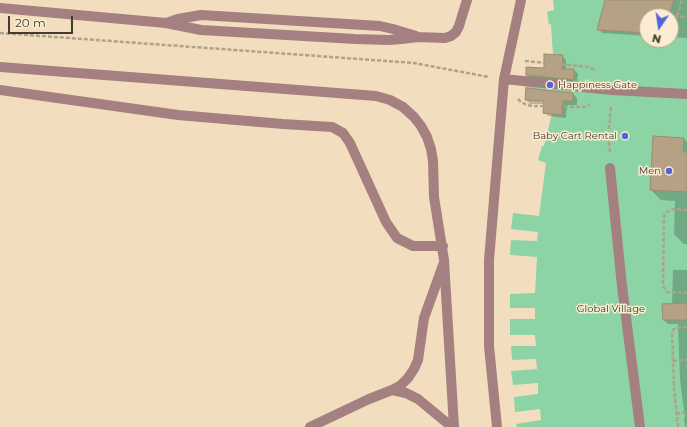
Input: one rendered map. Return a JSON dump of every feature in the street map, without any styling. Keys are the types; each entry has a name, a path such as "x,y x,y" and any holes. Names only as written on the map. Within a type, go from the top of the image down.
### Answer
{"lane":[{"path":"0,8 166,23 201,30 402,40 418,37 445,38 456,32 467,0"},
{"path":"497,427 489,346 489,260 504,79 521,0"},
{"path":"166,23 184,17 202,15 380,26 418,37"},
{"path":"0,67 376,96 390,100 403,108 414,117 421,126 427,137 433,161 434,197 443,246 453,427"},
{"path":"504,79 612,90 687,94"},
{"path":"0,90 178,114 332,127 343,133 350,143 386,222 397,238 413,246 443,246"},
{"path":"610,168 622,286 640,427"},
{"path":"310,427 369,398 392,390 408,378 418,360 426,310 444,260"},
{"path":"392,390 406,393 418,399 430,407 453,427"}],"path":[{"path":"632,0 631,8 634,12 639,14"},
{"path":"0,33 414,64 504,79"},
{"path":"609,129 612,90"},
{"path":"687,210 673,209 665,213 663,286 667,292 687,293"},
{"path":"678,427 673,361 673,330 679,327 687,327"},
{"path":"673,361 687,360"},
{"path":"676,414 687,412"}],"green space":[{"name":"Global Village","path":"553,0 687,0 687,427 517,427 516,424 541,420 540,409 515,412 514,397 538,394 538,383 513,385 511,371 537,369 536,359 512,360 511,346 536,346 535,335 510,335 510,319 535,319 535,308 510,308 510,294 535,293 537,257 510,255 511,240 537,241 538,232 511,229 513,213 539,216 546,163 538,160 542,146 544,146 552,114 543,114 544,101 525,100 526,67 544,68 553,55 551,24 549,25 547,12 554,10"}],"building":[{"path":"605,0 674,0 672,8 639,8 639,33 597,30"},
{"path":"544,54 563,55 562,69 574,69 574,80 526,75 526,67 544,68"},
{"path":"526,88 573,93 573,101 563,101 562,115 543,113 544,101 525,100"},
{"name":"Men","path":"653,136 684,138 683,152 687,152 687,192 650,190"},
{"path":"687,303 687,320 663,320 662,304"}],"place":[{"name":"Happiness Gate","path":"550,85"},
{"name":"Baby Cart Rental","path":"625,136"},
{"name":"Men","path":"669,171"}]}
